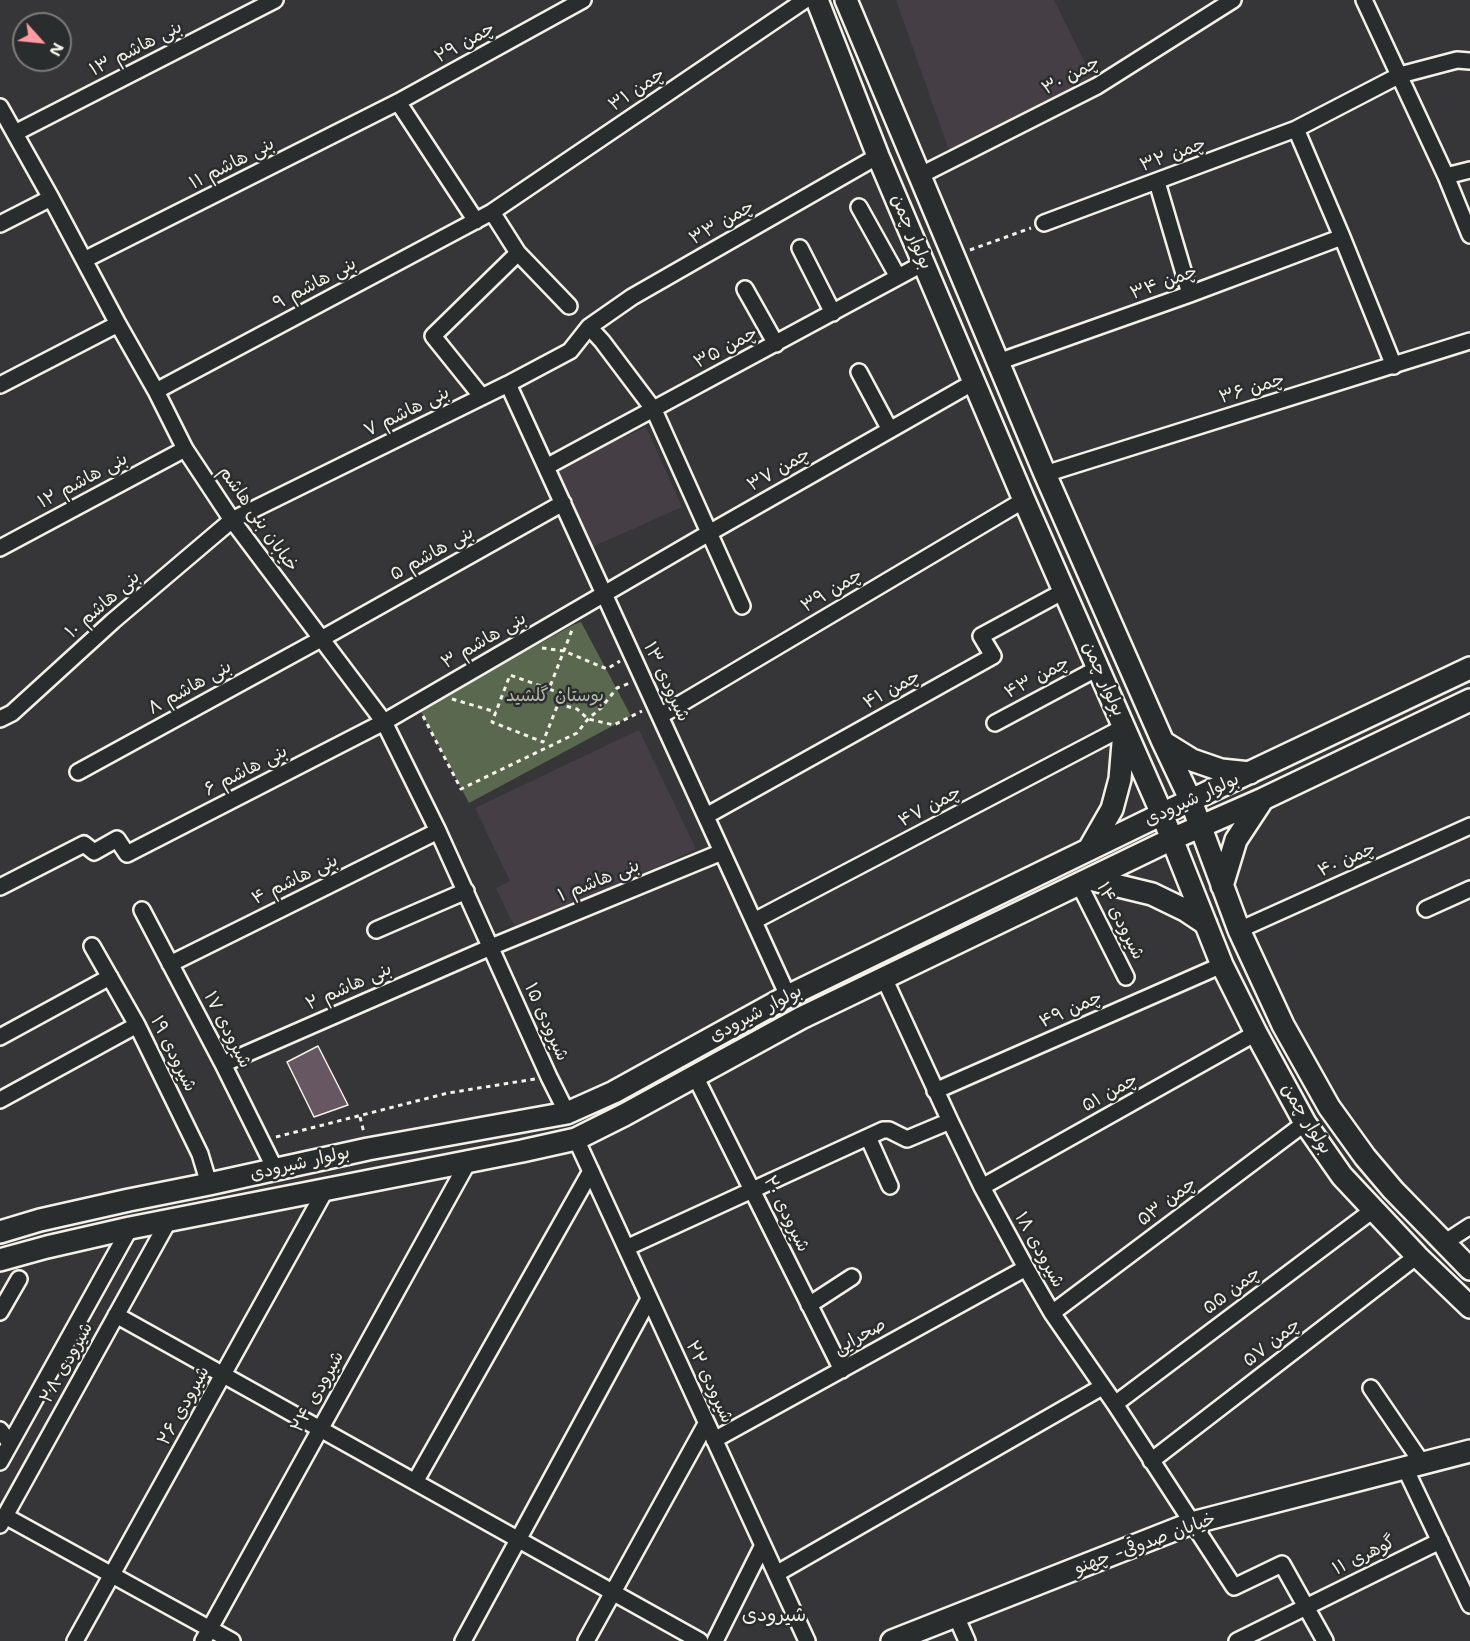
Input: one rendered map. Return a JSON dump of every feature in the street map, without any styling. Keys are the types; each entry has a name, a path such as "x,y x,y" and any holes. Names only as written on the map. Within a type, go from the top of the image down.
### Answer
{"main road":[{"name":"بولوار چمن","path":"817,0 878,156 1024,500 1162,814 1222,965 1256,1034 1305,1123 1342,1176 1417,1256 1470,1307"},
{"name":"بولوار چمن","path":"846,0 1045,474 1191,801 1239,930 1282,1025 1329,1107 1365,1157 1470,1269"},
{"name":"بولوار شیرودی","path":"0,1232 40,1220 368,1149 567,1113 614,1092 788,996 1089,849 1470,668"},
{"name":"بولوار شیرودی","path":"0,1260 130,1228 576,1139 801,1018 1172,839 1263,800 1470,700"},
{"path":"1089,849 1112,809 1120,780 1124,727"},
{"path":"1163,742 1192,760 1221,770 1251,773"},
{"path":"1222,886 1236,840 1263,800"},
{"path":"1084,881 1152,894 1185,910 1206,924"},
{"name":"خیابان صدوقی- چهنو","path":"892,1641 1192,1523 1470,1451"}],"street":[{"name":"بنی هاشم ۱۳","path":"15,133 275,0"},
{"name":"چمن ۲۹","path":"398,102 583,0"},
{"name":"چمن ۳۱","path":"492,212 805,0"},
{"name":"چمن ۳۰","path":"921,175 1097,86 1233,0"},
{"path":"1364,0 1446,176 1470,235"},
{"name":"چمن ۳۲","path":"1044,223 1296,129 1400,75 1457,60 1470,61"},
{"path":"398,102 476,220"},
{"name":"بنی هاشم ۱۱","path":"84,260 398,102"},
{"name":"خیابان بنی هاشم","path":"0,106 185,448 232,520 384,722 438,831 491,947"},
{"path":"1296,129 1394,366"},
{"name":"چمن ۳۳","path":"589,327 632,297 878,156"},
{"path":"1446,176 1470,170"},
{"path":"1157,182 1190,294"},
{"path":"0,224 51,198"},
{"path":"859,207 898,277"},
{"path":"492,212 518,253 569,306"},
{"name":"بنی هاشم ۹","path":"156,391 492,212"},
{"name":"چمن ۳۴","path":"998,362 1342,237"},
{"path":"800,248 833,313"},
{"path":"482,397 433,336 518,253"},
{"name":"چمن ۳۵","path":"546,467 924,263"},
{"path":"746,289 776,344"},
{"path":"0,385 118,324"},
{"path":"589,327 654,410 742,606"},
{"name":"بنی هاشم ۷","path":"232,520 570,351 589,327"},
{"name":"چمن ۳۶","path":"1045,474 1470,341"},
{"path":"859,372 890,430"},
{"name":"چمن ۳۷","path":"604,594 974,382"},
{"name":"شیرودی ۱۳","path":"508,384 788,996"},
{"name":"بنی هاشم ۱۲","path":"0,548 185,448"},
{"name":"چمن ۳۹","path":"657,710 1024,500"},
{"name":"بنی هاشم ۵","path":"321,639 562,503"},
{"name":"بنی هاشم ۱۰","path":"0,719 12,713 113,621 232,520"},
{"name":"چمن ۴۱","path":"706,816 993,656 981,636 1064,591"},
{"name":"بنی هاشم ۳","path":"384,722 604,594"},
{"name":"بنی هاشم ۸","path":"78,772 321,639"},
{"name":"چمن ۴۳","path":"995,723 1098,668"},
{"name":"بنی هاشم ۶","path":"0,887 84,844 94,852 117,839 127,854 384,722"},
{"name":"چمن ۴۷","path":"754,921 1124,727"},
{"name":"چمن ۴۰","path":"1239,930 1470,826"},
{"name":"بنی هاشم ۴","path":"170,964 438,831"},
{"name":"بنی هاشم ۱","path":"491,947 722,852"},
{"name":"شیرودی ۱۴","path":"1084,881 1126,977"},
{"path":"1426,909 1470,889"},
{"path":"376,930 466,891"},
{"name":"شیرودی ۱۷","path":"142,910 275,1169"},
{"name":"شیرودی ۱۹","path":"92,946 137,1025 200,1154 209,1184"},
{"name":"بنی هاشم ۲","path":"223,1064 491,947"},
{"name":"شیرودی ۱۵","path":"491,947 567,1113"},
{"name":"چمن ۴۹","path":"935,1091 1222,965"},
{"path":"0,1037 110,976"},
{"name":"شیرودی ۱۸","path":"884,978 982,1187 1026,1268 1052,1313 1115,1404 1234,1587 1281,1564 1306,1607"},
{"path":"0,1100 137,1025"},
{"name":"چمن ۵۱","path":"982,1187 1256,1034"},
{"name":"شیرودی ۲۰","path":"694,1076 842,1370"},
{"path":"626,1248 885,1129 909,1138 950,1121"},
{"name":"چمن ۵۳","path":"1052,1313 1305,1123"},
{"path":"868,1137 890,1186"},
{"name":"شیرودی ۲۲","path":"576,1139 807,1641"},
{"name":"شیرودی ۲۴","path":"206,1635 468,1162"},
{"path":"415,1482 591,1171"},
{"name":"شیرودی ۲۶","path":"75,1641 326,1189"},
{"name":"چمن ۵۵","path":"1115,1404 1373,1210"},
{"name":"شیرودی ۲۸","path":"3,1520 169,1220"},
{"path":"1444,1243 1470,1226"},
{"name":"شیرودی ۲۸","path":"0,1462 130,1228"},
{"name":"چمن ۵۷","path":"1151,1461 1417,1256"},
{"name":"صحرایی","path":"714,1440 1026,1268"},
{"path":"809,1305 852,1277"},
{"path":"0,1312 19,1279"},
{"path":"463,1641 649,1299"},
{"path":"116,1315 700,1641"},
{"path":"776,1574 1102,1387"},
{"path":"1371,1388 1413,1465 1440,1541 1470,1605"},
{"path":"586,1641 706,1424"},
{"path":"0,1430 10,1443"},
{"path":"3,1520 113,1575 206,1635 232,1641"},
{"name":"گوهری ۱۱","path":"1237,1641 1440,1541"},
{"path":"716,1641 763,1545"},
{"path":"1306,1607 1325,1641"},
{"path":"956,1617 967,1641"}],"path":[{"path":"954,256 1044,223"},
{"path":"549,689 573,625 568,615"},
{"path":"530,637 535,646 564,651 606,669 632,654"},
{"path":"543,742 492,723 510,675 562,694 543,742 545,749"},
{"path":"420,710 461,789 577,733 617,688 642,677"},
{"path":"440,689 445,697 496,712"},
{"path":"558,705 577,709 588,719 614,725 657,710"},
{"path":"261,1141 448,1093 549,1077"}],"shaded area":[{"path":"896,0 1054,0 1092,77 949,150"},
{"path":"646,427 682,507 590,548 554,468"},
{"path":"639,730 696,849 518,934 496,888 510,881 475,808"}],"green space":[{"name":"بوستان گلشید","path":"581,622 631,716 469,803 420,710"}],"building":[{"path":"318,1046 348,1105 314,1117 287,1062"}],"district":[{"name":"شیرودی","path":"774,1616"}]}
